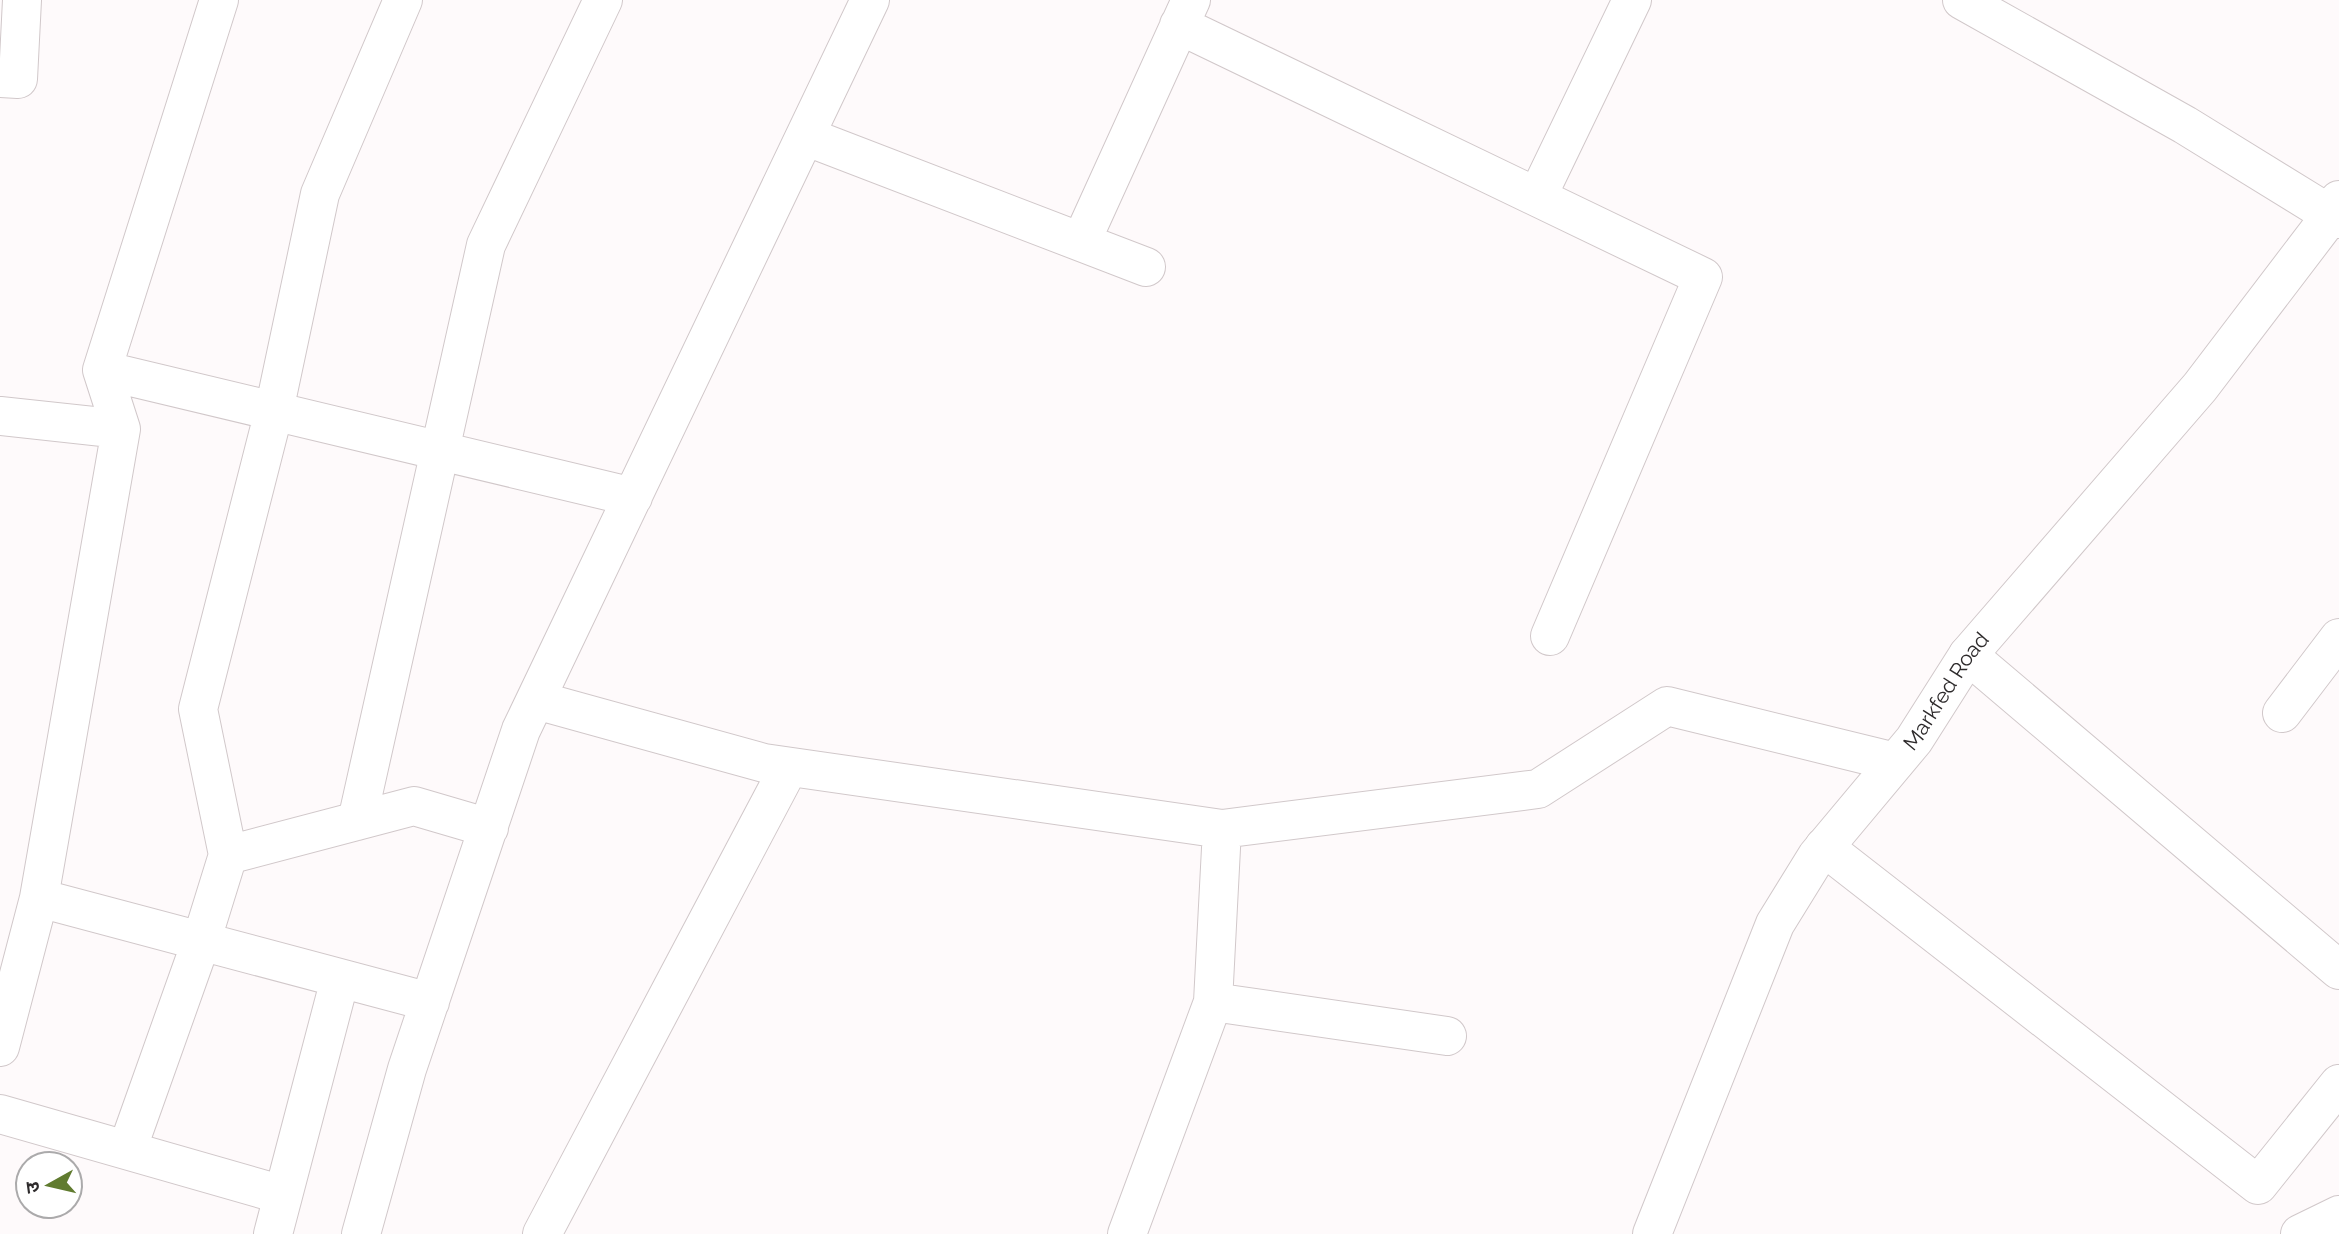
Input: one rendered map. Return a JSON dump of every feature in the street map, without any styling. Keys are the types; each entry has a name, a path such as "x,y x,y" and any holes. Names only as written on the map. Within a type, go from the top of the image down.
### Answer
{"main road":[{"path":"0,78 18,79 22,0"},
{"path":"0,1047 39,898 121,429 102,370 219,0"},
{"path":"127,1150 201,943 228,855 198,709 274,411 320,194 403,0"},
{"path":"357,821 486,246 603,0"},
{"path":"361,1234 407,1069 521,730 870,0"},
{"path":"1537,197 1632,0"},
{"path":"1962,0 2336,212"},
{"path":"1081,242 1185,12 1537,197 1703,277 1550,636"},
{"path":"805,136 1146,267"},
{"name":"Markfed Road","path":"1652,1234 1775,924 1824,846 1914,740 1968,655 2200,387 2336,212"},
{"path":"102,370 633,496"},
{"path":"0,416 121,429"},
{"path":"2282,713 2339,638"},
{"path":"1968,655 2339,970"},
{"path":"536,701 764,763 1222,830 1538,789 1667,706 1895,762"},
{"path":"542,1234 789,767"},
{"path":"228,855 414,806 489,828"},
{"path":"1127,1234 1213,1002 1222,830"},
{"path":"1824,846 2258,1185 2339,1084"},
{"path":"39,898 430,1002"},
{"path":"273,1234 340,979"},
{"path":"1213,1002 1447,1036"},
{"path":"0,1114 283,1195"},
{"path":"2300,1234 2339,1215"}]}
